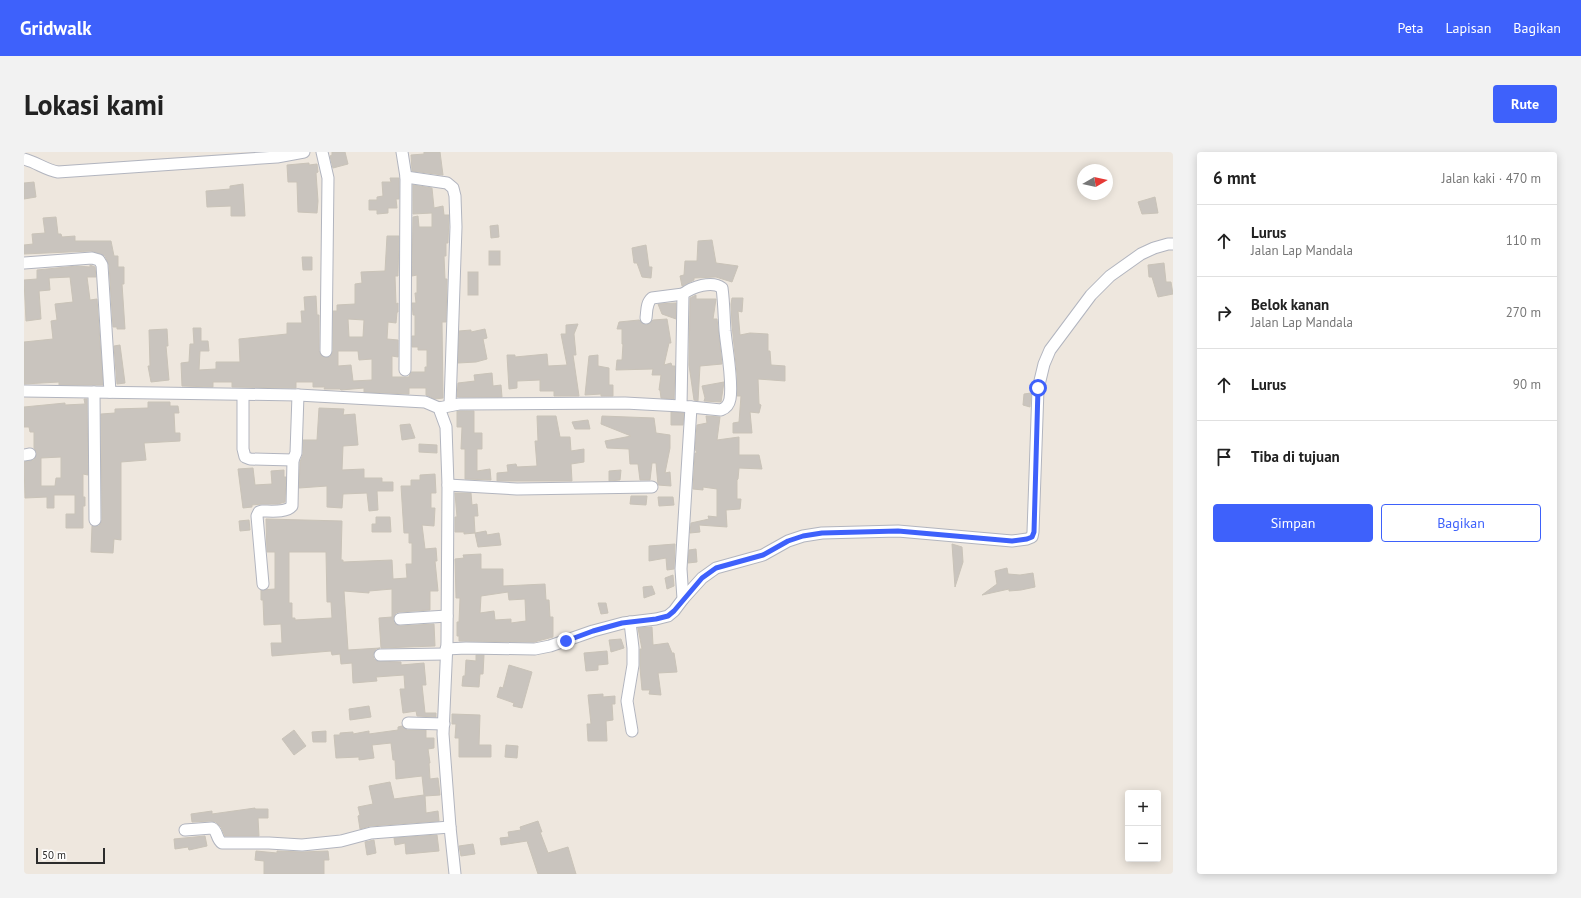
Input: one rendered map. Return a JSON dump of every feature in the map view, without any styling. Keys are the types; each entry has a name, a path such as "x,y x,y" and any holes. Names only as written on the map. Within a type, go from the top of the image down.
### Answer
{"street":[{"path":"24,159 52,171 58,172 277,157 304,152"},
{"path":"322,152 328,178 326,351"},
{"path":"402,152 406,177 405,370"},
{"path":"406,177 447,183 452,188 455,196 456,227 450,405"},
{"path":"380,656 446,652 466,648 535,650 593,631 630,622 668,616 702,578 716,568 763,555 788,541 803,536 822,533 898,531 1012,541 1032,537 1034,532 1038,388 1044,364 1050,350 1091,295 1110,276 1141,254 1154,248 1173,244"},
{"path":"24,263 92,258 100,260 102,265 110,392"},
{"path":"24,391 298,396 425,402 439,408 450,405 625,403 721,410 725,409 728,406 730,398 730,384 722,288 713,284 689,290 683,294 652,298 649,300 646,318"},
{"path":"683,294 686,407 681,569 683,599"},
{"path":"94,392 95,520"},
{"path":"243,395 243,449 245,457 250,459 293,460"},
{"path":"263,584 257,516 259,512 262,511 285,510 292,506 293,460 296,453 298,396"},
{"path":"439,408 446,427 448,485 444,724 450,827 455,874"},
{"path":"448,485 517,489 652,487"},
{"path":"400,618 447,616"},
{"path":"630,622 633,665 627,701 632,731"},
{"path":"408,723 444,724"},
{"path":"185,830 212,828 215,830 219,841 222,843 302,845 341,841 371,833 450,827"}],"building":[{"path":"332,152 345,152 348,164 333,168 330,156 332,155"},
{"path":"424,152 440,152 443,175 412,171 411,155 424,154"},
{"path":"309,163 309,165 317,164 317,213 298,212 297,182 288,182 287,165"},
{"path":"390,178 399,178 399,199 396,199 397,208 388,208 388,213 377,214 377,210 369,210 369,200 377,200 377,197 383,196 382,182 391,182"},
{"path":"34,182 36,197 24,199 24,183"},
{"path":"243,184 245,216 231,216 231,206 207,207 206,191 230,189 230,186"},
{"path":"413,185 432,188 434,208 443,206 444,215 449,215 448,243 446,243 446,256 444,256 445,279 447,279 446,322 442,322 443,398 435,399 426,395 426,388 409,388 409,394 364,392 364,388 341,390 324,389 325,387 313,387 313,382 296,382 296,388 232,387 232,382 213,382 213,387 182,386 181,363 189,362 190,344 194,344 193,328 201,328 201,341 208,341 209,351 200,351 199,370 216,369 216,362 240,362 239,339 287,334 287,323 302,323 301,311 305,311 304,297 316,296 317,315 319,315 319,351 323,357 330,357 333,351 333,311 337,311 337,305 355,304 355,284 362,283 361,272 385,271 387,236 399,236 398,276 395,276 396,304 398,303 398,312 396,323 388,322 387,339 398,340 398,357 392,356 392,377 409,377 411,372 425,372 425,367 427,367 427,350 418,350 418,347 412,347 412,336 415,336 415,315 413,315 412,303 416,303 415,293 417,293 417,275 412,276 413,217 418,216 419,227 432,227 432,213 413,214","holes":["348,319 364,320 363,337 349,337","338,351 358,351 359,360 372,359 372,380 353,381 351,365 338,366"]},
{"path":"1155,197 1158,213 1142,214 1138,202"},
{"path":"56,217 58,234 61,234 62,237 75,236 75,241 111,241 114,256 118,256 118,267 124,267 124,284 122,284 125,329 117,329 117,327 113,327 109,265 105,256 91,251 24,254 24,245 33,244 32,234 45,233 43,218"},
{"path":"498,225 499,237 491,238 490,226"},
{"path":"712,240 716,263 738,266 732,282 716,277 694,278 694,280 682,286 680,276 684,275 685,261 697,261 698,241"},
{"path":"646,245 649,267 652,267 651,278 642,277 637,263 634,263 632,248"},
{"path":"489,251 500,251 500,265 489,265"},
{"path":"302,257 312,257 312,270 303,270"},
{"path":"1164,263 1166,282 1171,282 1173,294 1158,297 1152,277 1149,277 1148,265"},
{"path":"90,265 95,267 96,277 87,277 90,300 97,299 103,385 59,385 59,382 24,384 24,342 53,339 51,321 57,320 55,304 73,302 70,277 49,278 50,290 39,291 41,319 26,321 24,280 37,279 37,270 77,266 90,267"},
{"path":"468,272 478,272 478,295 468,295"},
{"path":"696,295 696,299 716,299 713,319 717,319 722,364 700,366 698,401 694,400 689,365 690,298"},
{"path":"732,298 743,298 742,312 738,311 740,335 750,333 768,334 768,351 770,351 771,365 785,366 785,381 758,379 759,404 761,405 759,413 750,412 752,433 733,433 733,423 739,422 741,396 737,396 737,374 732,325"},
{"path":"676,303 676,319 662,314 658,304"},
{"path":"667,319 671,343 669,343 664,365 671,363 672,366 675,366 674,399 661,398 659,390 661,375 652,375 653,369 616,370 617,360 622,360 623,344 622,329 617,329 619,322 639,320 646,325 653,320"},
{"path":"578,324 574,334 576,355 573,355 579,396 554,396 554,391 540,391 540,380 517,381 517,388 509,389 507,355 515,355 515,357 547,354 548,366 567,365 561,334 566,334 566,325"},
{"path":"167,329 168,346 166,346 169,380 151,382 148,366 150,366 149,330"},
{"path":"485,329 487,338 483,339 487,359 476,362 458,363 459,331 471,330 471,332"},
{"path":"120,345 125,383 117,384 114,346"},
{"path":"598,355 598,366 609,368 609,385 613,385 613,396 601,396 601,394 585,395 589,356"},
{"path":"492,373 493,386 501,385 502,397 457,397 458,383 475,381 474,375"},
{"path":"724,382 721,402 704,401 705,398 702,386"},
{"path":"1031,393 1030,407 1023,405 1024,394"},
{"path":"84,399 87,399 88,475 83,474 83,497 85,497 85,506 83,506 83,528 66,528 66,514 75,514 75,495 54,495 54,508 47,508 47,497 25,498 24,462 34,460 37,453 34,448 34,432 30,432 29,427 24,427 24,407 65,403 65,405 85,404","holes":["61,457 61,478 56,478 55,486 41,486 41,458"]},
{"path":"148,402 170,402 170,406 178,406 179,413 174,413 175,433 180,433 180,441 144,443 146,460 121,462 121,540 114,539 113,553 91,552 92,526 99,526 102,520 101,414 115,413 115,409 148,408"},
{"path":"319,408 344,409 343,415 355,414 358,445 343,446 342,470 364,469 364,478 382,478 382,482 393,482 393,491 377,491 378,510 369,511 367,493 343,494 342,508 327,507 327,486 299,488 303,440 317,440"},
{"path":"457,411 474,411 474,433 482,433 482,449 477,449 477,471 490,469 491,480 465,479 465,449 461,449 462,427 457,427"},
{"path":"671,412 684,413 683,425 671,425"},
{"path":"537,416 556,416 560,437 570,437 571,451 584,449 584,462 571,464 572,481 497,481 497,473 508,472 507,465 516,464 517,467 537,466 535,441 538,441"},
{"path":"602,416 654,418 656,433 670,435 670,448 665,473 670,472 671,486 658,485 656,463 652,463 650,480 640,480 638,464 630,464 629,449 607,448 605,441 631,436 601,424"},
{"path":"706,416 720,417 717,440 739,437 739,455 759,455 762,469 739,468 737,480 737,499 741,499 740,509 726,510 727,527 699,525 700,532 690,533 691,523 709,519 708,516 717,517 717,489 703,487 703,490 693,489 695,453 697,453 695,449 697,425 707,423"},
{"path":"588,420 590,429 575,429 572,422"},
{"path":"410,424 415,438 402,440 400,425"},
{"path":"419,444 437,445 437,453 419,452"},
{"path":"253,468 255,485 272,484 271,471 284,470 284,477 286,477 285,502 278,504 252,505 252,507 243,508 238,469"},
{"path":"621,470 620,480 609,481 609,471"},
{"path":"435,474 436,493 431,493 431,508 435,508 434,526 422,525 425,549 436,548 437,561 435,561 438,591 430,591 430,610 399,612 396,613 393,619 394,623 400,626 434,624 435,646 381,648 379,618 392,617 392,589 369,591 369,593 344,591 348,650 380,648 376,649 373,655 374,659 377,661 401,662 401,665 424,663 426,685 422,685 425,713 436,713 436,717 417,716 416,711 403,713 400,689 405,689 404,675 376,677 377,681 353,683 352,663 341,664 340,654 332,655 331,651 272,656 271,643 282,643 281,624 264,625 263,600 261,600 261,590 275,589 275,552 267,552 266,519 342,521 341,560 343,560 343,562 392,560 393,579 407,578 406,564 412,564 412,543 409,543 409,533 404,533 401,486 411,486 411,480 420,480 420,475","holes":["289,552 326,552 327,602 331,602 332,618 295,620 295,618 292,618 292,603 289,603"]},
{"path":"455,493 471,493 472,505 477,504 478,516 474,516 475,533 464,534 464,532 455,532 455,517 457,517"},
{"path":"631,496 647,496 646,505 630,504"},
{"path":"658,497 673,497 674,505 659,506"},
{"path":"376,517 390,517 391,532 372,532 372,524 376,524"},
{"path":"249,520 250,530 240,531 239,521"},
{"path":"486,531 487,535 499,533 501,545 478,547 475,533"},
{"path":"675,544 674,569 667,570 666,558 649,561 649,546"},
{"path":"952,544 962,547 963,562 955,587"},
{"path":"696,549 697,562 688,563 689,550"},
{"path":"481,554 481,569 503,569 503,586 545,584 546,600 549,600 550,617 553,617 553,637 534,642 459,641 459,636 457,636 457,622 459,622 460,598 456,598 455,559 464,558 463,555","holes":["508,592 509,600 525,599 526,621 511,623 511,619 495,620 494,611 480,613 481,596"]},
{"path":"1007,568 1008,574 1020,575 1033,573 1035,587 1009,591 1009,589 982,595 997,584 995,571"},
{"path":"673,575 674,586 667,589 665,578"},
{"path":"652,586 655,594 644,598 643,587"},
{"path":"598,603 606,603 608,613 601,614"},
{"path":"652,627 653,645 668,643 672,653 674,653 677,672 658,673 661,695 649,694 650,690 642,690 640,649 642,649 638,628"},
{"path":"621,639 624,648 611,652 609,640"},
{"path":"607,651 608,664 598,665 598,670 586,671 584,653"},
{"path":"476,655 484,655 483,674 480,674 479,687 462,686 463,676 465,676 466,660 476,661"},
{"path":"509,665 532,672 522,708 513,706 514,703 497,697 500,687 503,688"},
{"path":"603,694 603,697 615,696 615,704 612,704 613,720 606,721 607,741 588,741 587,724 591,724 588,695"},
{"path":"369,706 371,717 350,720 349,709"},
{"path":"452,714 480,715 479,745 491,745 491,757 459,757 459,738 455,738 456,724 452,724"},
{"path":"402,726 407,730 426,730 426,738 434,738 434,748 428,749 430,779 438,778 440,795 425,796 426,813 438,811 439,821 370,826 360,829 358,816 360,815 358,807 373,804 369,786 390,782 394,799 424,795 422,776 396,779 395,760 393,760 391,743 372,745 374,758 359,760 359,757 336,758 334,735 340,735 340,733 353,732 353,734 369,731 369,734 398,730 398,727"},
{"path":"294,730 306,746 294,755 282,739"},
{"path":"326,731 326,742 313,742 312,732"},
{"path":"506,745 518,746 517,758 505,757"},
{"path":"255,808 268,809 268,818 258,818 259,836 225,836 221,827 216,822 192,822 191,814 212,811 212,814"},
{"path":"538,821 542,832 540,832 548,853 568,847 576,874 538,874 527,841 501,845 500,838 509,837 508,832 521,830 520,827"},
{"path":"437,835 439,851 406,854 405,843 395,845 394,838"},
{"path":"205,836 207,846 189,850 188,847 175,849 174,839"},
{"path":"374,840 376,853 367,855 365,842"},
{"path":"473,844 475,854 461,856 459,846"},
{"path":"256,851 277,853 277,851 328,851 329,860 324,860 324,874 264,874 264,861 255,860"}],"route":[{"path":"566,641 593,631 622,623 668,616 702,578 716,568 763,555 788,541 803,536 822,533 857,531 898,531 1012,541 1032,537 1034,532 1034,470 1038,388"}]}
